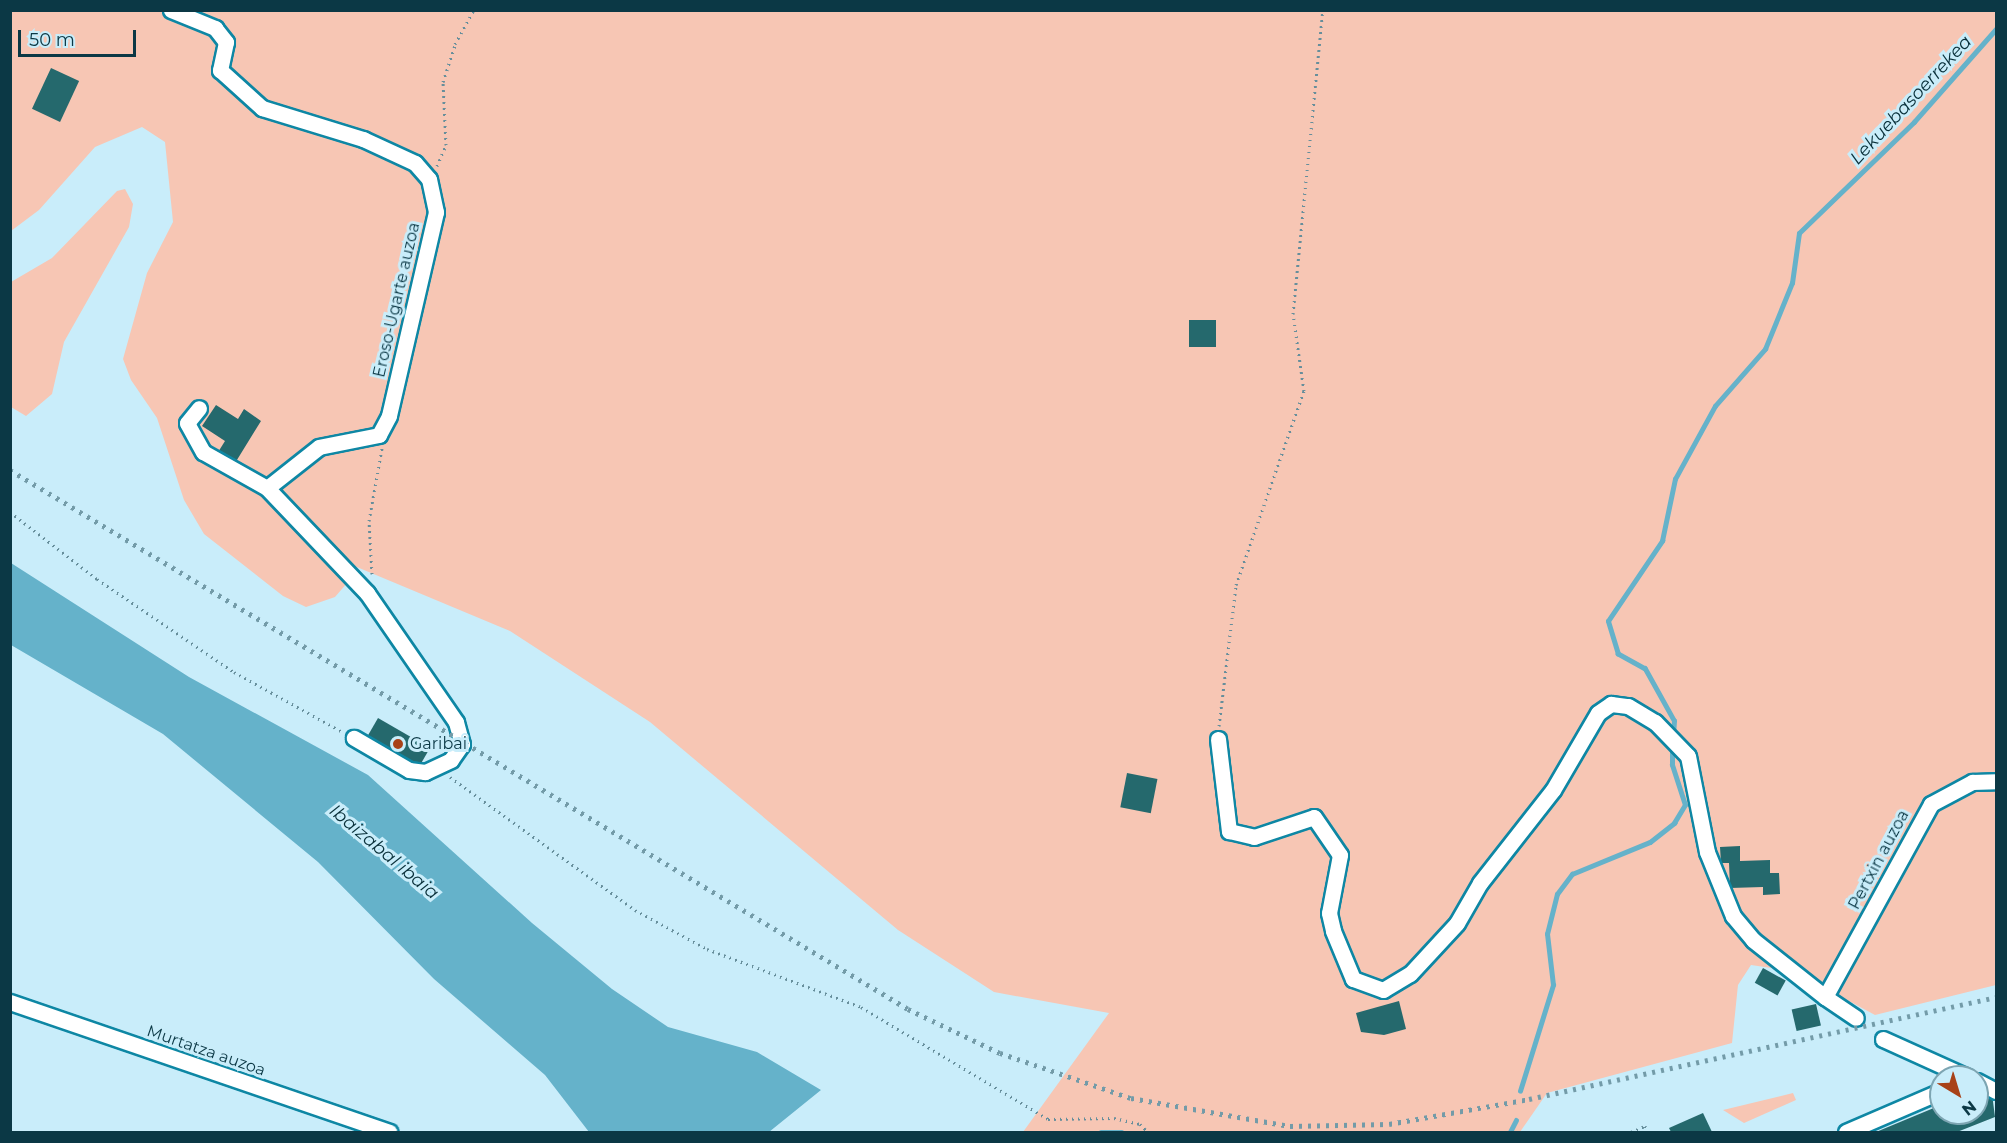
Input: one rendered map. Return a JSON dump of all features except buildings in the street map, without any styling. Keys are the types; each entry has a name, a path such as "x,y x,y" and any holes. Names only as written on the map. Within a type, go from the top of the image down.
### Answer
{"street":[{"path":"171,10 215,28 226,42 220,70 262,108 363,139 415,163 426,175"},
{"name":"Eroso-Ugarte auzoa","path":"267,488 319,447 379,435 389,416 436,212 426,175"},
{"path":"199,408 187,423 203,452 267,488 367,593 456,722 462,744 438,770 409,770 354,738"},
{"path":"1218,740 1229,831 1254,837 1314,817 1340,855 1329,913 1333,931 1353,979 1383,990 1410,974 1457,923 1487,874 1553,790 1598,713 1611,704 1628,706 1664,731 1688,756 1707,852 1733,916 1753,940 1825,997 1856,1018"},
{"name":"Pertxin auzoa","path":"1825,997 1931,804 1972,782 1996,781"},
{"name":"Murtatza auzoa","path":"10,1002 389,1132"},
{"path":"1883,1039 1940,1065"},
{"path":"1846,1132 1929,1096"}],"path":[{"path":"426,175 446,145 443,82 455,44 474,10"},
{"path":"1218,740 1236,585 1304,391 1293,314 1323,10"},
{"path":"373,579 367,538 384,442"},
{"path":"10,512 97,579 234,672 354,738"},
{"path":"438,770 479,792 634,910 707,949 861,1007 1048,1119 1114,1118 1140,1124 1148,1132"},
{"path":"1631,1132 1645,1126 1648,1132"}],"shaded area":[{"path":"11,11 1996,11 1996,985 1875,1015 1793,971 1751,965 1738,985 1732,1043 1547,1093 1520,1132 1023,1132 1109,1013 994,992 898,930 650,722 510,631 352,565 348,582 335,597 306,607 283,596 204,534 184,500 157,418 131,380 123,359 147,273 173,222 165,142 142,127 95,147 39,210 11,231"},
{"path":"125,189 133,204 129,227 64,342 52,394 26,416 11,407 11,282 52,258 117,191"},
{"path":"1793,1093 1796,1100 1744,1123 1723,1110"}],"water":[{"name":"Ibaizabal ibaia","path":"11,563 189,677 368,775 532,923 612,989 668,1027 757,1052 821,1090 769,1132 589,1132 545,1075 434,979 318,862 163,734 11,645"}],"waterway":[{"name":"Lekuebasoerrekea","path":"1673,735 1674,721 1645,669 1618,654 1608,621 1662,541 1675,479 1715,406 1765,349 1792,283 1799,233 1914,122 1996,29"},
{"name":"Lekuebasoerrekea","path":"1520,1091 1553,985 1547,934 1557,894 1572,874 1650,842 1674,823 1685,805 1672,765 1672,747"},
{"name":"Lekuebasoerrekea","path":"1510,1132 1516,1120"},
{"name":"Lekuebasoerrekea","path":"1101,1132 1122,1132"}],"railway":[{"path":"10,470 908,1009 1000,1053 1131,1098 1290,1126 1389,1124 1529,1099 1996,997"}],"place":[{"name":"Garibai","path":"398,744"}]}
